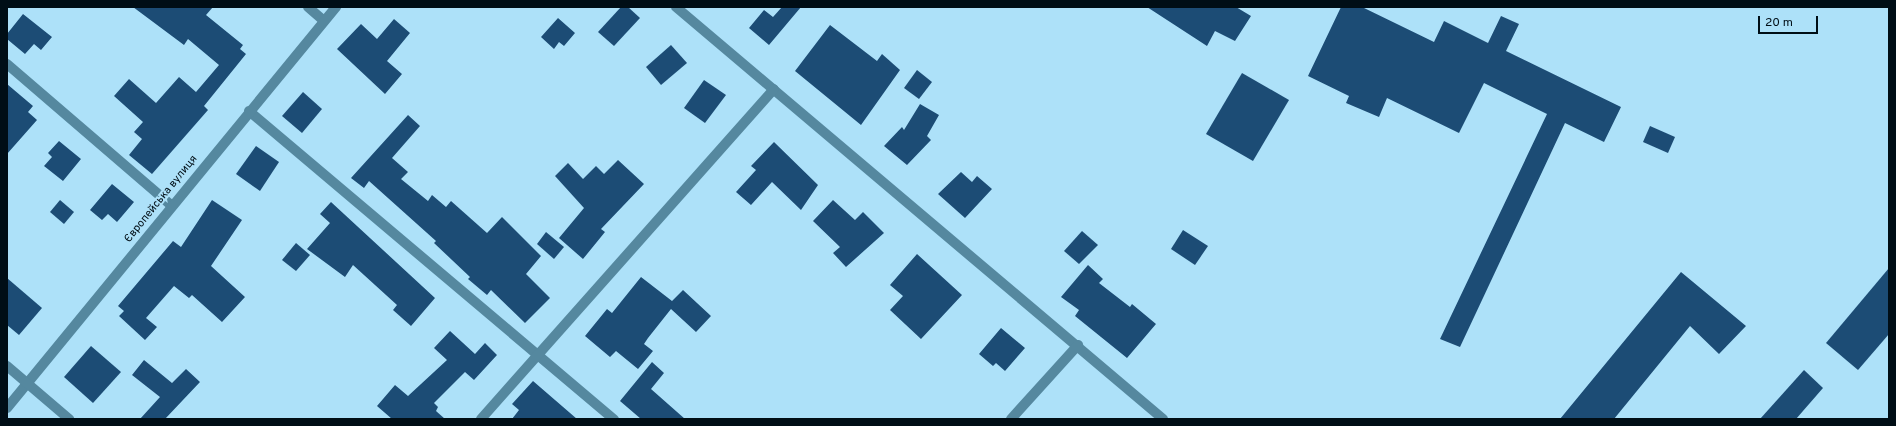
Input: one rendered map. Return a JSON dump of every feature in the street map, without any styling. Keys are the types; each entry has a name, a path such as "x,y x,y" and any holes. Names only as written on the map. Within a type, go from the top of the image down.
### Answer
{"street":[{"path":"308,7 324,22"},
{"name":"Європейська вулиця","path":"7,408 171,205 336,7"},
{"path":"676,7 1078,345 1163,419"},
{"path":"7,64 171,205"},
{"path":"481,419 774,89"},
{"path":"249,111 614,419"},
{"path":"1011,419 1078,345"},
{"path":"7,366 69,419"}],"building":[{"path":"133,7 213,7 206,15 243,45 240,49 246,54 204,106 208,110 152,174 129,155 142,139 134,132 143,122 114,96 129,79 156,103 179,77 196,92 219,65 188,39 184,45"},
{"path":"621,7 628,7 640,18 614,46 598,32"},
{"path":"782,7 801,7 769,45 749,28 764,10 773,17"},
{"path":"1147,7 1236,7 1251,16 1235,41 1215,31 1207,46"},
{"path":"1341,7 1362,7 1434,42 1444,21 1488,43 1501,16 1519,24 1506,51 1621,107 1604,142 1565,123 1460,347 1440,339 1547,114 1484,83 1459,133 1387,98 1379,117 1346,103 1349,96 1308,76"},
{"path":"23,14 52,37 41,50 34,44 25,54 7,39 7,34"},
{"path":"558,18 575,33 564,46 559,42 554,49 541,37"},
{"path":"394,19 410,33 387,61 402,74 385,94 337,49 361,24 377,39"},
{"path":"830,25 877,61 882,54 900,70 861,125 795,71"},
{"path":"671,45 687,63 661,85 646,67"},
{"path":"917,70 932,82 919,99 904,88"},
{"path":"1242,73 1289,100 1253,161 1206,134"},
{"path":"704,80 726,95 705,123 684,108"},
{"path":"7,84 33,106 28,112 37,120 7,154"},
{"path":"303,92 322,109 302,133 282,116"},
{"path":"920,104 939,115 927,136 931,140 907,165 884,146 902,127 904,130"},
{"path":"408,115 420,126 392,158 408,172 401,179 428,201 432,195 446,207 451,201 487,233 502,217 541,256 526,274 550,298 525,323 491,290 487,295 468,279 470,277 434,243 436,241 369,181 364,188 351,178"},
{"path":"1650,126 1675,137 1668,153 1643,142"},
{"path":"59,141 81,159 63,181 44,166 52,157 48,153"},
{"path":"774,142 818,185 801,210 772,182 751,205 736,192 756,170 751,166"},
{"path":"256,146 279,162 260,191 236,174"},
{"path":"618,160 644,184 601,229 605,232 583,259 559,238 584,208 555,176 568,163 583,179 596,166 604,174"},
{"path":"961,172 972,182 977,176 992,189 965,218 938,194"},
{"path":"112,184 134,202 117,222 108,214 102,220 90,210"},
{"path":"60,200 74,212 64,224 50,212"},
{"path":"212,200 242,220 211,266 245,297 222,322 192,295 189,298 174,286 146,318 157,327 145,340 119,316 124,311 118,306 173,241 181,247"},
{"path":"833,200 855,220 863,212 884,233 846,267 833,253 840,247 813,221"},
{"path":"331,202 435,298 411,326 393,310 397,305 353,265 345,277 307,249 330,223 320,214"},
{"path":"1183,230 1208,246 1195,265 1171,249"},
{"path":"1082,231 1098,245 1079,264 1064,251"},
{"path":"546,232 564,247 554,259 537,244"},
{"path":"296,243 310,255 296,271 282,260"},
{"path":"917,254 962,295 921,339 890,310 903,296 890,285"},
{"path":"1088,265 1103,279 1099,283 1130,307 1132,304 1156,324 1127,358 1075,316 1079,310 1061,297"},
{"path":"1889,268 1889,334 1858,370 1826,343"},
{"path":"1681,272 1746,326 1719,354 1690,326 1614,419 1560,419"},
{"path":"641,277 672,301 683,290 711,316 696,332 671,309 644,344 653,351 638,369 616,351 610,357 585,336 607,309 612,313"},
{"path":"7,278 42,308 19,335 7,325"},
{"path":"1001,328 1025,348 1005,371 996,363 993,366 979,354"},
{"path":"450,331 475,354 485,343 497,355 474,380 465,372 434,403 438,407 436,411 445,419 392,419 377,406 395,385 408,396 447,360 434,348"},
{"path":"91,346 121,372 93,403 64,377"},
{"path":"144,360 172,383 186,369 200,382 165,419 140,419 160,397 132,375"},
{"path":"652,362 664,373 651,389 685,419 641,419 620,401"},
{"path":"1804,370 1823,388 1796,419 1760,419"},
{"path":"533,381 577,419 512,419 519,410 512,404"}]}
